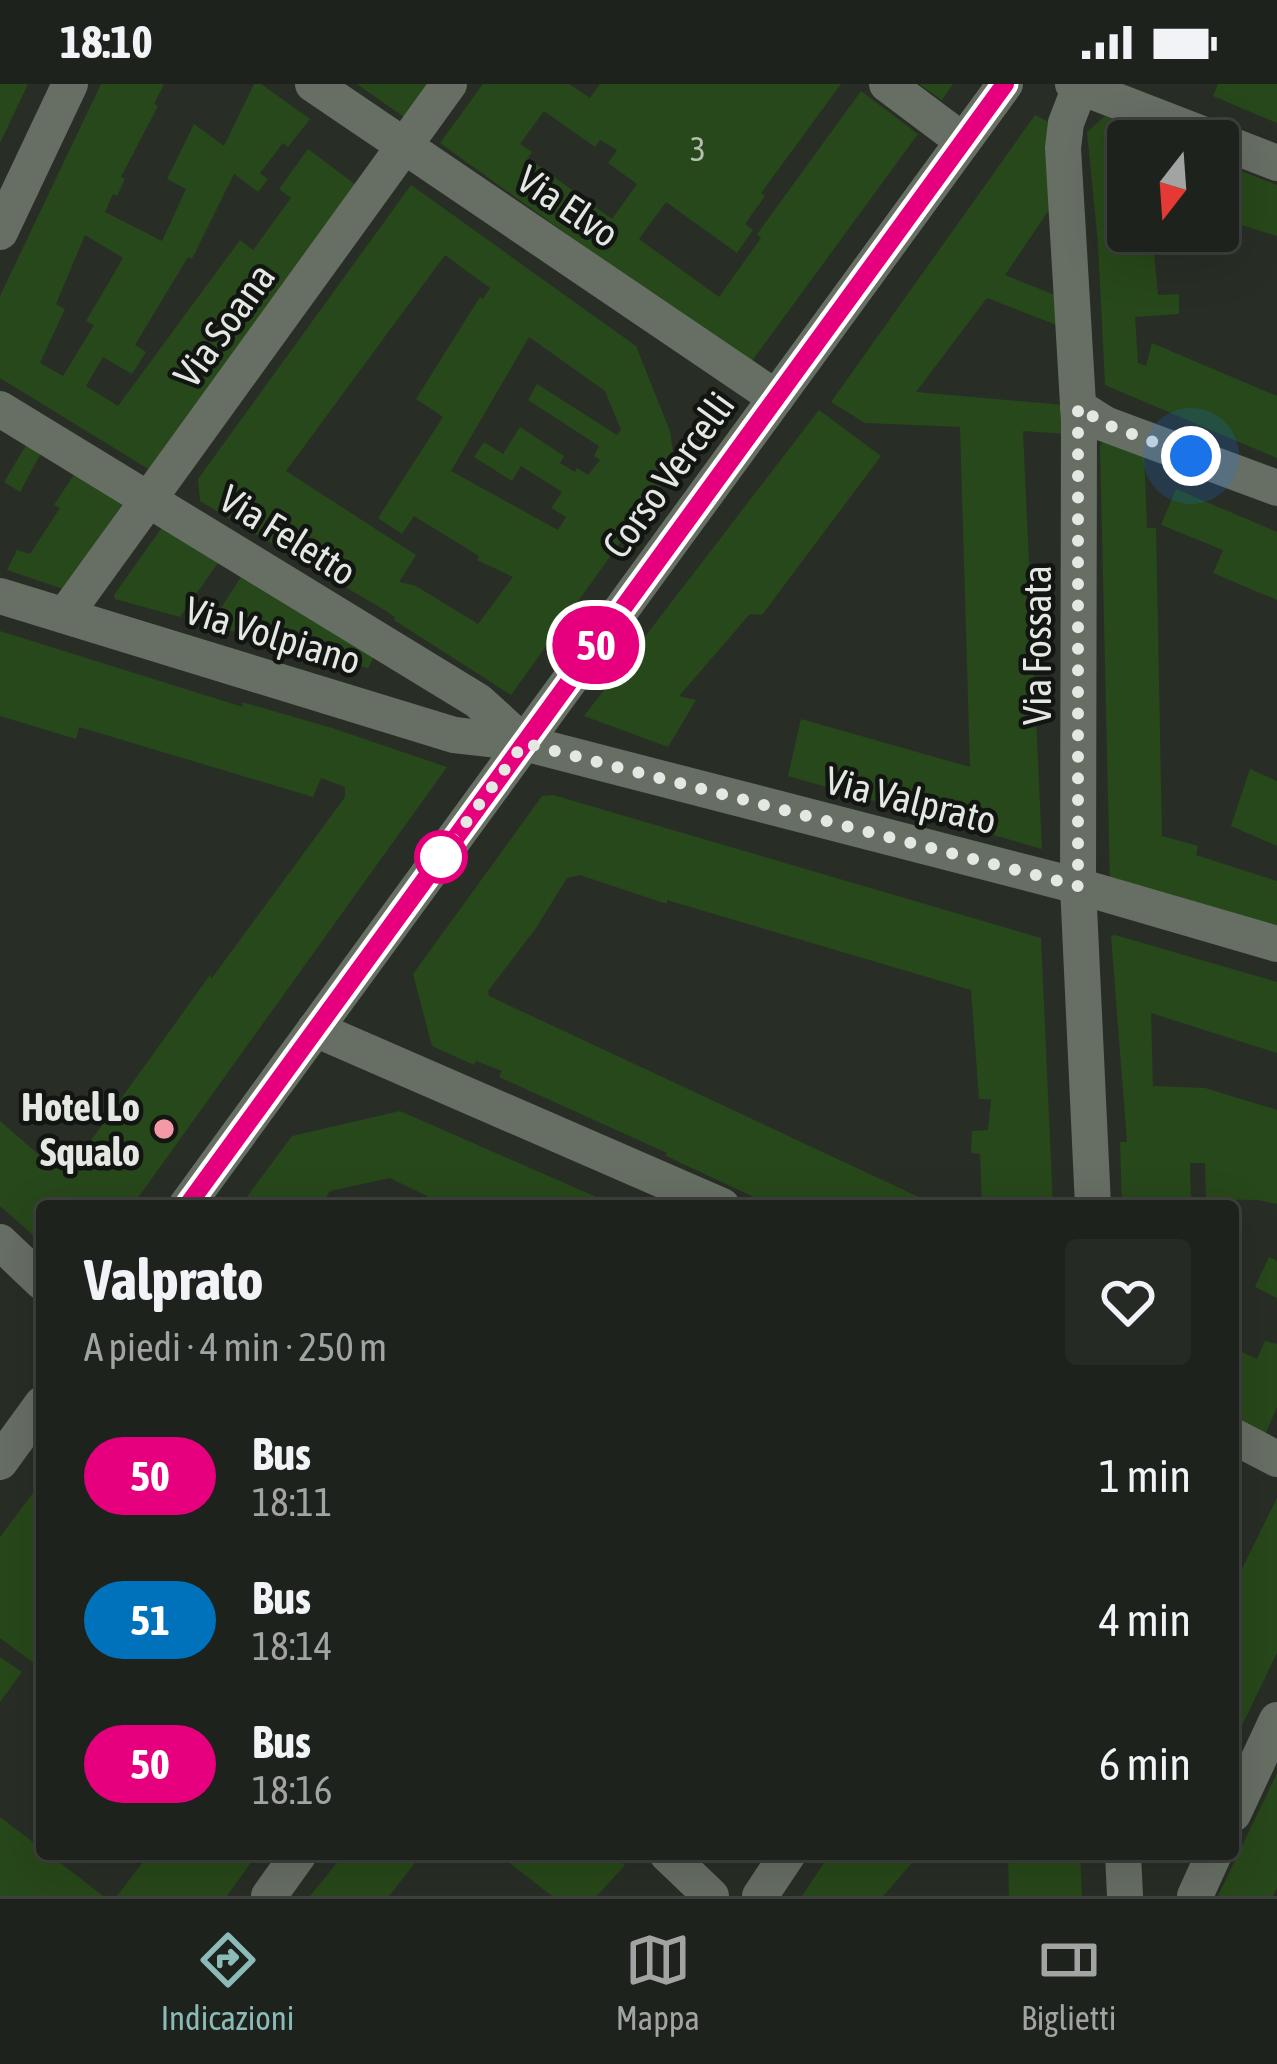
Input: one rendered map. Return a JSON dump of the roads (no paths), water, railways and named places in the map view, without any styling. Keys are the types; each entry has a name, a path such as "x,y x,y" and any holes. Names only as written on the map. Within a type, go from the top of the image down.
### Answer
{"street":[{"path":"0,232 70,84"},
{"name":"Via Elvo","path":"314,84 776,398"},
{"name":"Via Soana","path":"64,615 449,84"},
{"path":"887,84 963,141"},
{"name":"Corso Vercelli","path":"191,1200 1005,84"},
{"path":"1077,85 1277,163"},
{"name":"Via Fossata","path":"1077,85 1063,148 1078,407 1078,886 1093,1200"},
{"path":"1078,407 1105,424 1277,488"},
{"name":"Via Feletto","path":"0,409 478,701 524,743"},
{"name":"Via Volpiano","path":"0,596 454,735 524,743"},
{"name":"Via Valprato","path":"524,743 1078,886 1277,944"},
{"path":"315,1029 708,1200"},
{"path":"0,1242 36,1276"},
{"path":"0,1462 36,1412"},
{"path":"1239,1439 1277,1459"},
{"path":"1239,1801 1277,1720"},
{"path":"269,1896 295,1860"},
{"path":"673,1860 711,1896"},
{"path":"760,1896 784,1860"},
{"path":"1124,1860 1125,1896"},
{"path":"1195,1896 1211,1860"}],"place":[{"name":"Hotel Lo Squalo","path":"164,1129"}]}
